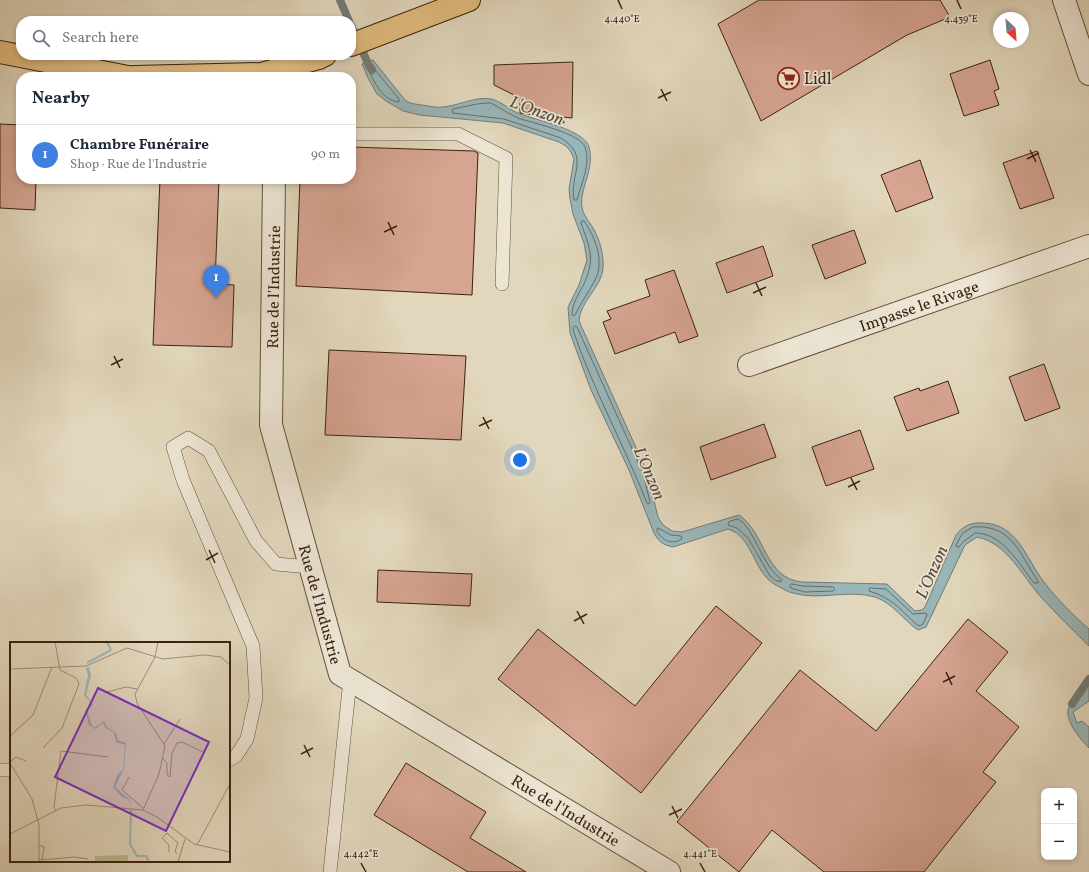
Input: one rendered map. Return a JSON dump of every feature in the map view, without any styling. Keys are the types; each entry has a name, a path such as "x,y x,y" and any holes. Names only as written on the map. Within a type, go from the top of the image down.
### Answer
{"main road":[{"path":"356,43 469,0"},
{"path":"0,52 16,55"},
{"path":"41,60 102,72"},
{"path":"275,72 313,60"}],"street":[{"path":"1064,0 1089,74"},
{"name":"Rue de l'Industrie","path":"274,184 271,425 340,674 669,872"},
{"name":"Impasse le Rivage","path":"749,365 1089,246"}],"lane":[{"path":"356,134 458,134 506,158 502,284"},
{"path":"230,759 236,756 247,739 255,705 256,698 253,646 183,480 173,447 188,438 209,451 256,541 276,564 310,567"},
{"path":"330,872 350,680"}],"water":[{"path":"373,60 405,100 413,104 440,107 485,98 491,99 520,114 559,126 586,141 589,147 590,164 583,193 582,207 600,242 603,269 599,282 583,307 579,321 647,472 658,517 663,525 672,531 682,532 739,515 755,532 772,564 789,579 802,582 887,584 915,611 922,610 925,607 956,535 964,527 975,523 995,525 1005,529 1013,536 1020,544 1049,588 1065,607 1089,629 1089,646 1041,597 1005,553 988,540 977,537 965,545 926,627 918,630 893,607 875,597 854,594 803,595 791,592 774,584 761,571 743,539 728,529 673,547 662,543 654,533 629,470 591,390 570,333 568,307 579,285 587,260 584,243 573,214 570,198 569,189 574,159 571,152 566,146 559,142 503,123 420,115 403,111 377,94 362,64"},
{"path":"1089,682 1089,701 1073,712 1077,723 1082,721 1089,727 1089,748 1074,729 1068,717 1068,712 1073,700"}],"building":[{"name":"Lidl","path":"759,0 940,0 950,17 907,35 761,121 718,24"},
{"path":"990,60 999,89 994,91 999,105 964,116 950,74"},
{"path":"573,62 572,118 563,117 564,123 520,113 520,98 494,85 494,65"},
{"path":"0,124 16,125 16,184 36,184 35,210 0,208"},
{"path":"356,147 474,151 478,153 472,295 296,286 300,184 356,184"},
{"path":"1037,151 1054,198 1020,209 1003,163"},
{"path":"920,160 933,198 896,212 881,175"},
{"path":"160,184 219,184 215,284 234,285 232,347 153,345"},
{"path":"854,230 866,263 825,279 812,245"},
{"path":"763,246 773,276 727,293 716,263"},
{"path":"674,270 698,336 679,343 675,332 615,354 603,322 611,319 607,311 650,296 645,280"},
{"path":"329,350 466,356 461,440 325,435"},
{"path":"1044,364 1060,408 1025,421 1009,377"},
{"path":"948,381 959,413 907,431 894,397 919,388 920,391"},
{"path":"764,424 776,457 711,480 700,447"},
{"path":"860,430 874,469 826,486 812,447"},
{"path":"378,570 472,574 470,606 377,602"},
{"path":"716,606 762,643 641,793 498,679 538,629 635,706"},
{"path":"968,619 1008,652 976,691 1019,727 983,772 996,782 924,872 824,872 772,830 739,872 677,822 800,670 876,731"},
{"path":"406,763 486,812 470,838 526,872 468,872 374,815"}],"waterway":[{"name":"L'Onzon","path":"340,0 347,16"},
{"name":"L'Onzon","path":"356,36 372,70"},
{"name":"L'Onzon","path":"1072,704 1089,679"}],"place":[{"name":"Lidl","path":"788,78"},
{"name":"Chambre Funéraire","path":"216,298"}]}
